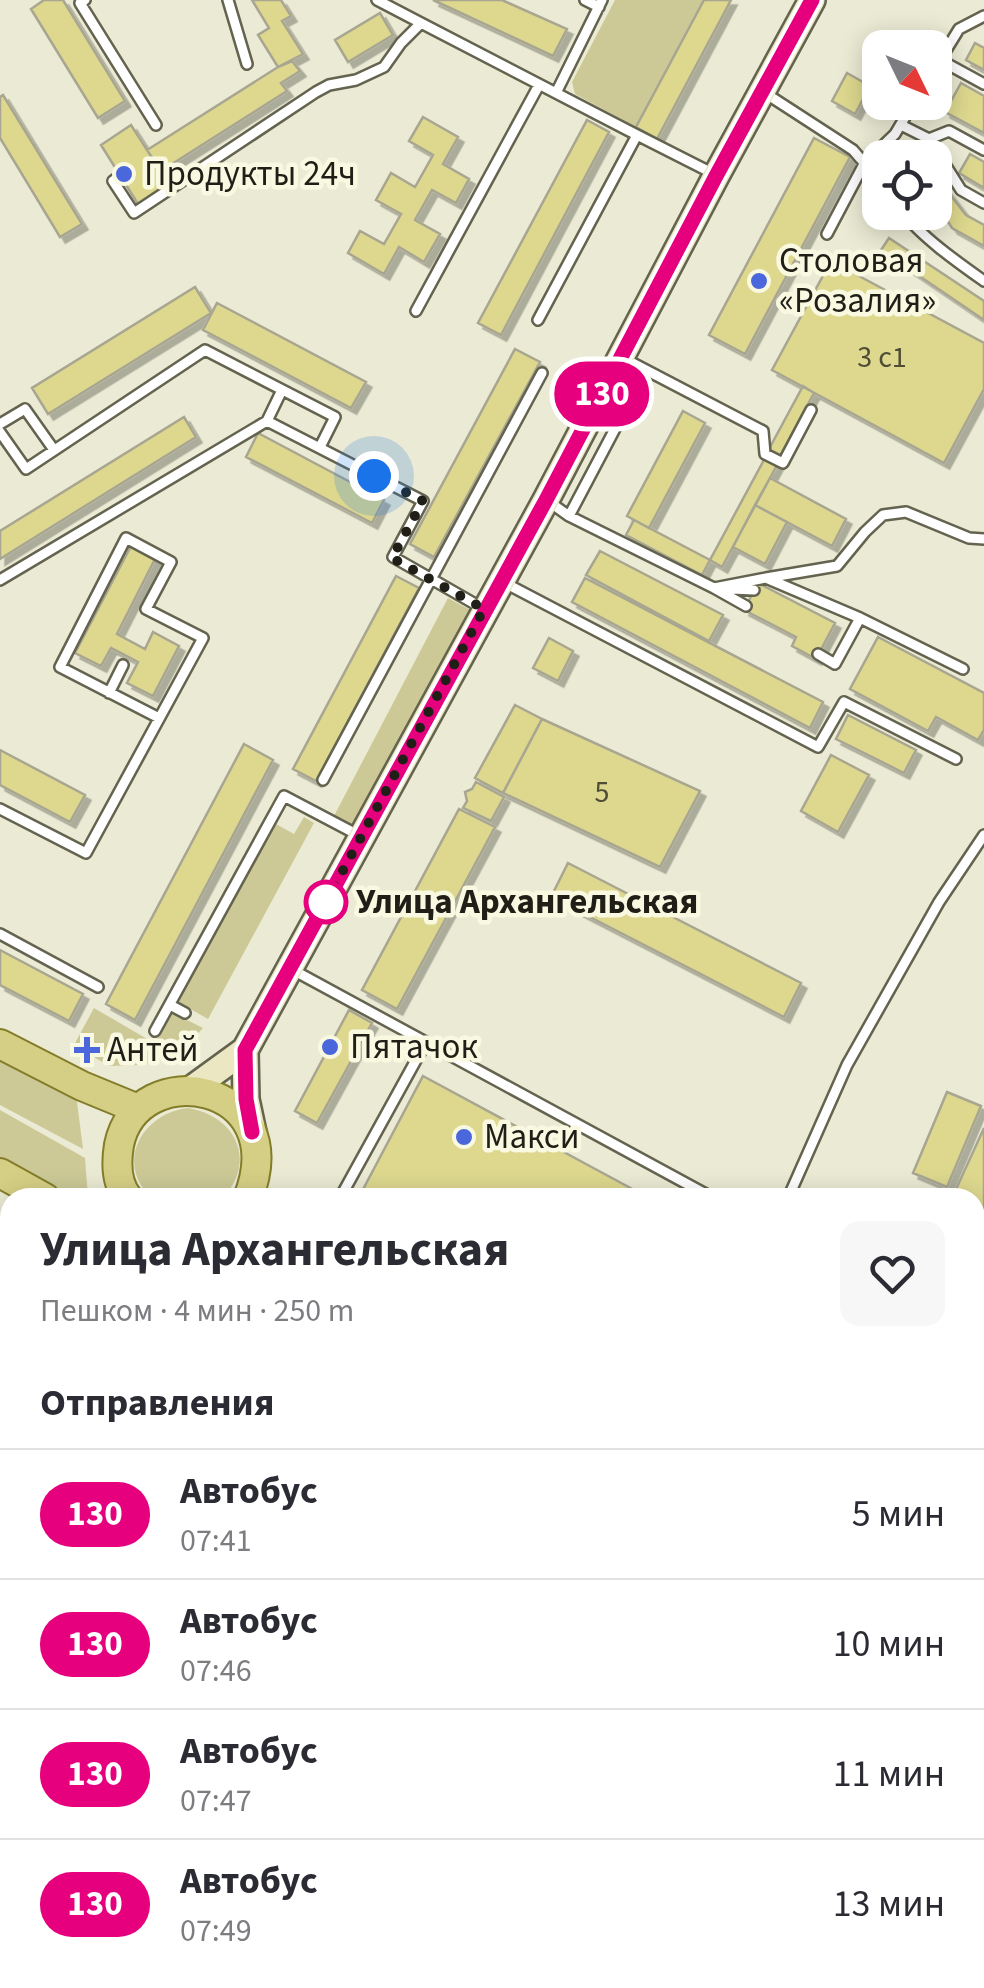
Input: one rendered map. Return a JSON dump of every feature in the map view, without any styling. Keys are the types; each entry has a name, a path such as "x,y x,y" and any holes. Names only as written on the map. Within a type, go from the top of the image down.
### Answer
{"main road":[{"path":"190,1090 245,1050 546,500 812,0"},
{"path":"0,1044 82,1086 138,1109"},
{"path":"245,1050 246,1099 258,1150 257,1188"},
{"path":"122,1188 116,1162 122,1134 138,1109 162,1094 190,1090 216,1095 238,1110 252,1132"},
{"path":"0,1173 27,1188"}],"lane":[{"path":"85,0 80,3 156,125"},
{"path":"228,0 247,64"},
{"path":"377,0 716,176"},
{"path":"556,93 600,4 585,0"},
{"path":"952,41 959,29 984,16"},
{"path":"120,176 113,181 134,213 300,101 330,84 356,80 384,67 421,23"},
{"path":"952,70 984,84"},
{"path":"416,310 539,85"},
{"path":"763,91 853,150 862,161"},
{"path":"889,140 904,120"},
{"path":"901,125 929,140 949,131 984,150"},
{"path":"538,320 637,135"},
{"path":"826,234 862,168"},
{"path":"952,176 961,190 984,203"},
{"path":"919,230 984,281"},
{"path":"0,432 26,469 205,350 335,417 320,448"},
{"path":"621,357 763,431 765,454 784,462 811,410"},
{"path":"569,516 646,370"},
{"path":"323,780 542,373"},
{"path":"0,580 267,421 282,390"},
{"path":"0,424 25,409 54,450"},
{"path":"267,421 423,501 392,558 484,609"},
{"path":"546,500 569,516 746,606"},
{"path":"714,588 837,566 883,515 906,512 969,538 984,539"},
{"path":"0,808 86,853 159,718 202,638 146,609 171,562 126,538 60,667 159,718"},
{"path":"766,578 860,618 963,669"},
{"path":"500,581 818,747 844,702 956,759"},
{"path":"714,588 754,590"},
{"path":"818,654 836,664 860,618"},
{"path":"109,692 123,665"},
{"path":"155,1032 284,796 362,838"},
{"path":"792,1188 847,1065 938,902 984,835"},
{"path":"0,934 98,987"},
{"path":"290,968 694,1188"},
{"path":"170,1004 185,1013"},
{"path":"346,1188 426,1042"}],"shaded area":[{"path":"615,0 704,0 636,127 575,94 572,82"},
{"path":"448,598 472,611 355,826 334,816"},
{"path":"304,817 314,823 208,1019 178,1002 276,824 294,834"},
{"path":"94,1008 154,1043 173,1013 203,1028 178,1055 140,1065 109,1066 74,1045"},
{"path":"0,1055 76,1094 83,1149 0,1105"},
{"path":"188,1108 204,1113 229,1130 240,1154 230,1188 144,1188 140,1183 135,1169 139,1141 158,1119"},
{"path":"0,1110 85,1158 87,1188 50,1188 0,1159"}],"building":[{"path":"44,0 63,0 125,101 98,118 31,9"},
{"path":"252,0 281,0 291,16 282,21 303,54 278,67 258,35 269,28"},
{"path":"433,0 502,0 567,29 553,56"},
{"path":"704,0 731,0 657,139 636,127"},
{"path":"380,13 393,35 348,62 335,40"},
{"path":"975,43 984,48 984,70 966,60"},
{"path":"292,61 300,71 281,83 287,91 161,171 147,150"},
{"path":"847,73 862,81 862,101 855,114 832,101"},
{"path":"961,83 984,96 984,133 952,116 952,99"},
{"path":"3,95 82,224 60,237 0,138"},
{"path":"423,117 458,137 443,164 469,179 456,203 432,190 415,220 440,234 424,262 399,247 384,274 348,253 360,231 384,244 401,214 376,200 391,173 415,187 433,155 409,141"},
{"path":"587,120 609,132 501,335 478,323"},
{"path":"131,125 169,184 138,204 101,145"},
{"path":"814,138 850,157 745,354 709,335"},
{"path":"970,154 984,162 984,188 959,173"},
{"path":"952,197 966,215 984,225 984,246 952,228"},
{"path":"889,238 984,301 984,320 881,250"},
{"path":"831,261 984,343 984,389 944,463 772,370"},
{"path":"195,287 211,313 48,414 32,388"},
{"path":"217,303 366,382 351,408 203,330"},
{"path":"515,349 540,362 434,557 410,544"},
{"path":"803,386 814,393 780,456 769,449"},
{"path":"683,411 705,423 649,528 627,516"},
{"path":"184,417 196,437 0,559 0,531"},
{"path":"258,433 384,500 372,523 246,457"},
{"path":"765,458 777,465 722,567 710,560"},
{"path":"770,478 846,519 832,546 755,505"},
{"path":"755,505 787,522 765,564 733,547"},
{"path":"634,520 710,560 702,575 626,535"},
{"path":"131,546 155,559 117,634 145,649 153,632 179,646 153,696 127,683 138,662 111,648 101,666 75,653"},
{"path":"600,551 723,615 709,641 586,575"},
{"path":"396,576 419,588 316,781 293,769"},
{"path":"585,578 823,702 810,728 572,602"},
{"path":"758,583 835,623 816,659 792,646 796,637 744,610"},
{"path":"878,637 984,693 984,730 978,740 936,717 928,731 850,689"},
{"path":"549,638 573,651 558,681 533,668"},
{"path":"515,705 542,719 503,793 475,778"},
{"path":"848,715 916,750 904,773 836,739"},
{"path":"542,719 700,791 660,867 503,793"},
{"path":"244,744 273,760 135,1020 106,1004"},
{"path":"0,750 85,795 70,822 0,785"},
{"path":"831,755 869,775 838,832 801,811"},
{"path":"476,782 504,797 491,821 463,808 467,801 465,792"},
{"path":"459,809 495,827 397,1009 362,990"},
{"path":"568,863 801,983 784,1017 551,897"},
{"path":"0,950 83,994 69,1021 0,985"},
{"path":"349,1010 372,1023 317,1123 295,1111"},
{"name":"Макси","path":"423,1076 630,1188 364,1188"},
{"path":"947,1092 981,1106 947,1187 913,1173"},
{"path":"984,1128 984,1188 957,1188"}],"bus line":[{"name":"130","path":"252,1132 246,1099 245,1050 546,500 812,0"}],"place":[{"name":"Продукты 24ч","path":"124,174"},
{"name":"Столовая «Розалия»","path":"759,281"},
{"name":"Улица Архангельская","path":"326,902"},
{"name":"Пятачок","path":"330,1047"},
{"name":"Антей","path":"87,1050"},
{"name":"Макси","path":"464,1137"}],"route":[{"path":"326,902 484,609 392,558 423,501 374,476"}]}
